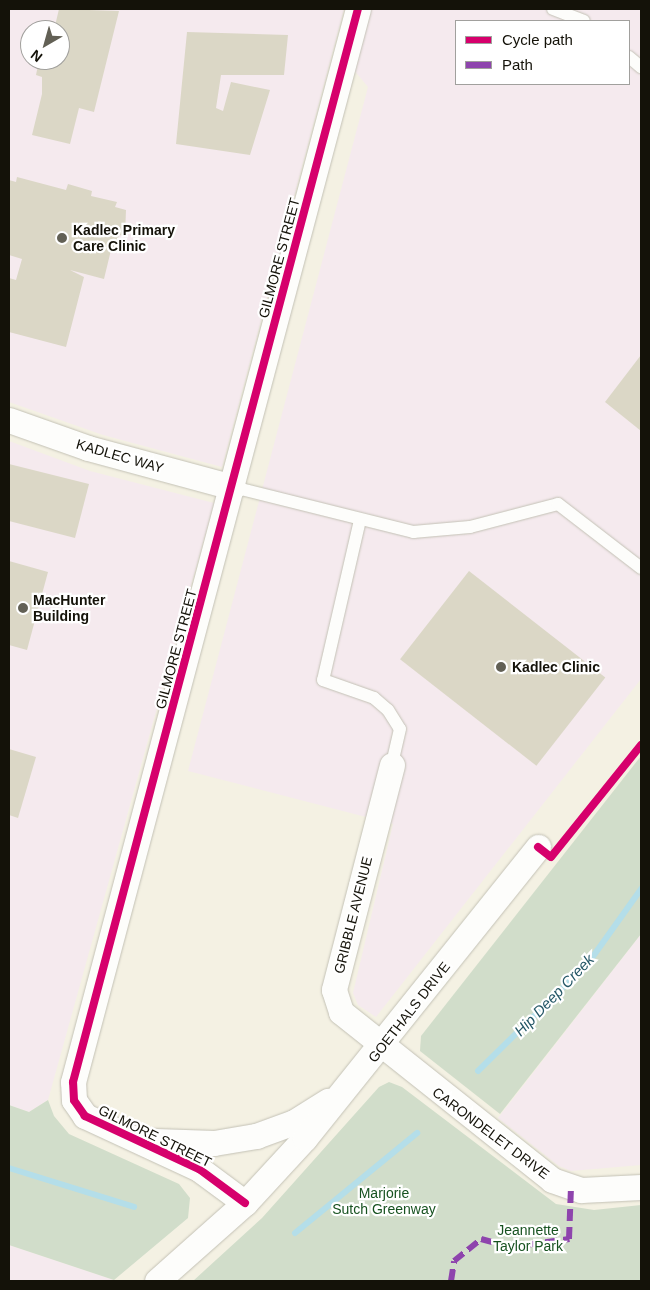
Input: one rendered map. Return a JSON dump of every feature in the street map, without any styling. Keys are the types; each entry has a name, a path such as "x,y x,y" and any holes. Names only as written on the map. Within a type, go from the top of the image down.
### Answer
{"street":[{"name":"GILMORE STREET","path":"245,1203 199,1169 81,1113 74,1100 73,1082 233,487 358,9"},
{"name":"KADLEC WAY","path":"9,420 88,448 233,487"},
{"name":"GRIBBLE AVENUE","path":"381,1048 348,1022 336,1002 334,990 392,765"},
{"name":"GOETHALS DRIVE","path":"158,1281 245,1203 360,1074 538,847"},
{"name":"CARONDELET DRIVE","path":"381,1048 561,1185 593,1190 641,1187"},
{"path":"128,1136 189,1144 256,1136 313,1110 360,1074"}],"lane":[{"path":"553,9 581,20"},
{"path":"630,58 641,67"},
{"path":"233,487 360,520 433,532 558,504 641,568"},
{"path":"360,520 322,680 374,698 388,710 400,729 392,765"}],"shaded area":[{"path":"9,9 344,9 222,467 103,435 9,402"},
{"path":"370,9 641,9 641,679 376,1017 358,1005 353,993 393,824 188,771 368,87 353,69"},
{"path":"9,441 90,471 214,503 48,1100 29,1112 9,1105"},
{"path":"641,934 641,1165 571,1171 559,1166 498,1118"},
{"path":"9,1245 114,1280 116,1281 9,1281"}],"green space":[{"path":"641,756 641,934 500,1114 420,1051 421,1036"},
{"name":"Marjorie Sutch Greenway","path":"389,1082 402,1087 556,1204 594,1210 641,1205 641,1281 193,1281 262,1218 379,1087"},
{"path":"48,1100 54,1116 69,1134 179,1184 190,1198 188,1218 114,1280 9,1245 9,1105 29,1112"}],"building":[{"path":"59,9 119,11 94,112 79,108 70,144 32,135 42,94 42,77 36,75 37,70 70,70 70,20 56,20"},
{"path":"187,32 288,35 284,75 221,75 216,108 223,111 231,82 270,90 250,155 176,144"},
{"path":"17,177 66,190 68,184 92,191 91,196 117,202 115,207 126,210 125,236 119,235 115,251 111,250 104,279 70,270 84,277 66,347 9,332 9,278 16,280 22,259 9,255 9,180 16,182"},
{"path":"641,355 641,431 605,402"},
{"path":"9,464 89,484 75,538 9,521"},
{"name":"MacHunter Building","path":"9,561 48,572 27,650 9,645"},
{"name":"Kadlec Clinic","path":"469,571 605,678 536,766 400,659"},
{"path":"9,749 36,757 18,818 9,815"}],"waterway":[{"name":"Hip Deep Creek","path":"478,1071 589,962 641,889"},
{"name":"Hip Deep Creek","path":"295,1233 417,1133"},
{"name":"Hip Deep Creek","path":"9,1168 134,1207"}],"marked path":[{"path":"451,1281 454,1261 481,1239 510,1247 569,1239 571,1188"}],"cycle path":[{"path":"245,1203 199,1169 85,1116 74,1100 73,1082 358,9"},
{"path":"538,847 551,857 641,745"}],"place":[{"name":"Kadlec Primary Care Clinic","path":"62,238"},
{"name":"MacHunter Building","path":"23,608"},
{"name":"Kadlec Clinic","path":"501,667"}],"park label":[{"name":"Jeannette Taylor Park","path":"528,1238"}]}
